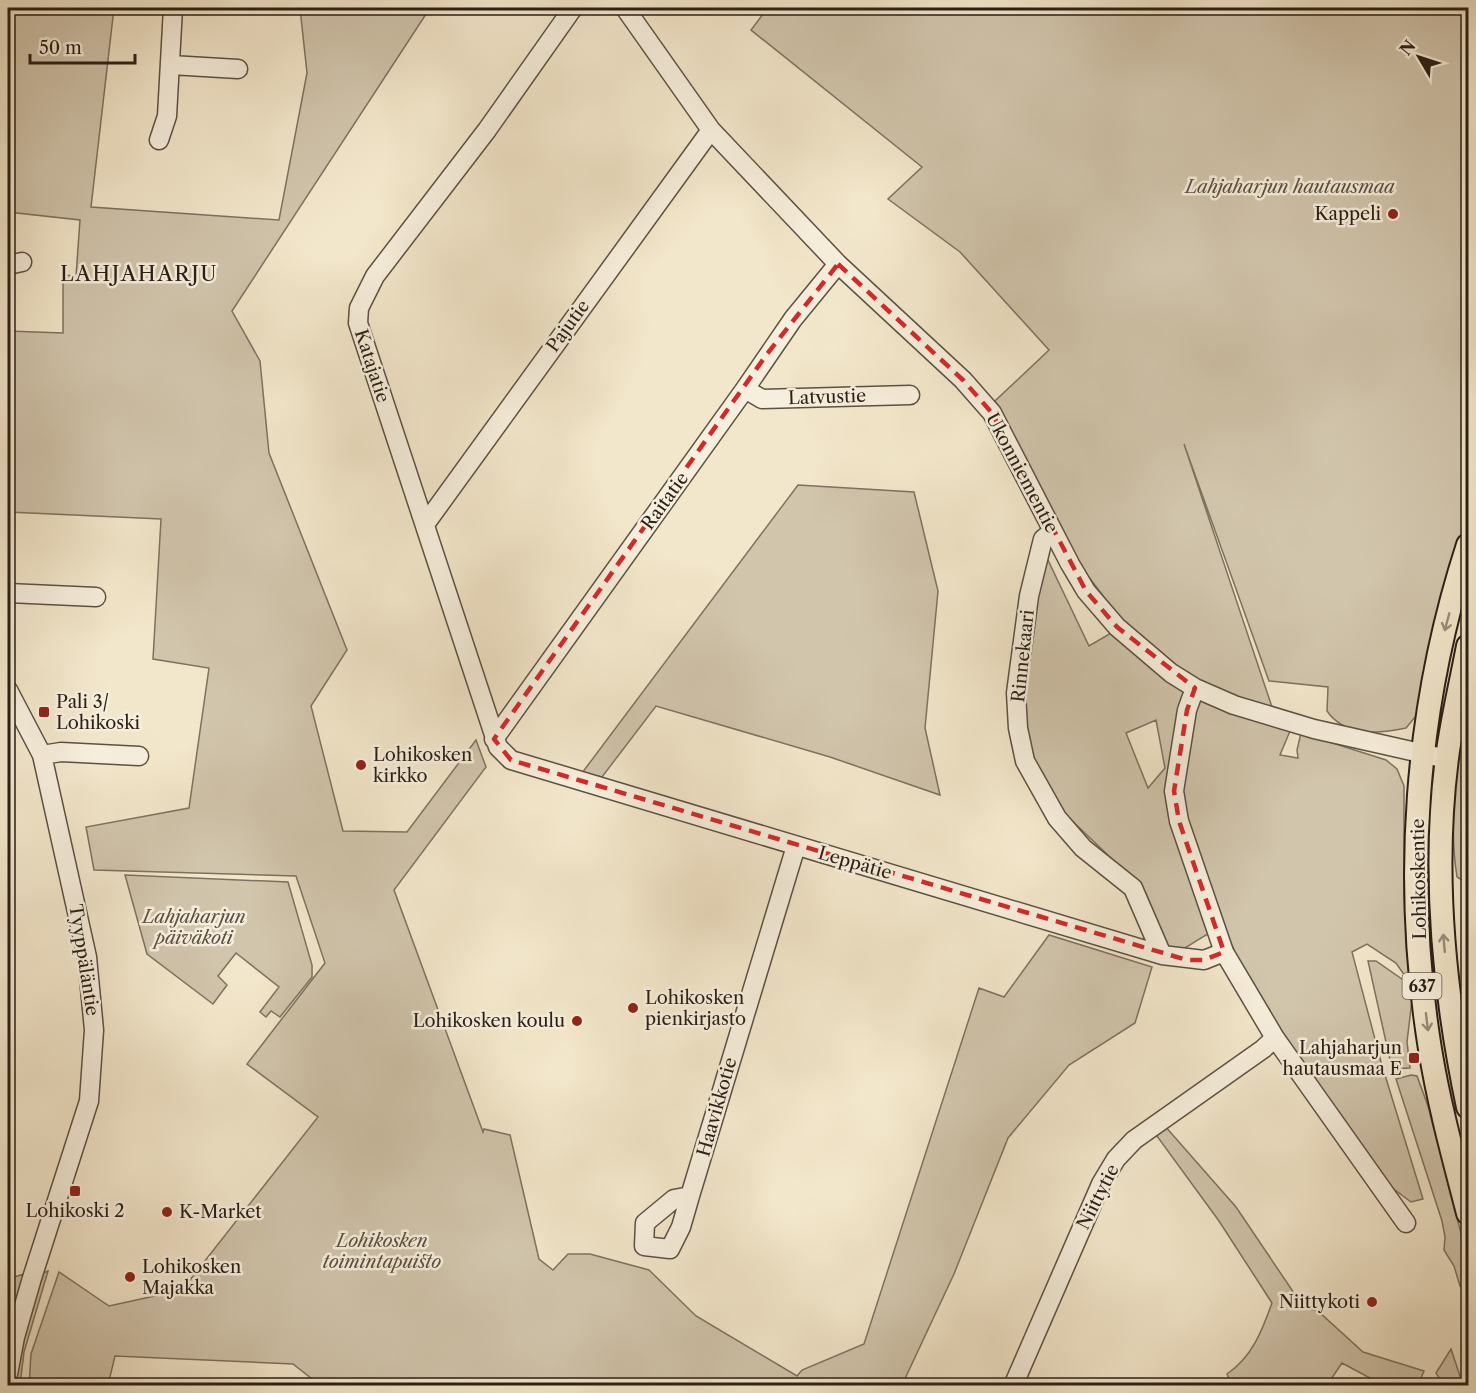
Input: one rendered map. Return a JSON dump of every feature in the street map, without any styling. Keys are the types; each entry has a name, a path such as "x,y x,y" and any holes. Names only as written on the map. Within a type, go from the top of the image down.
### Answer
{"main road":[{"name":"Lohikoskentie","path":"1468,546 1445,627 1430,698 1422,754 1415,839 1421,980 1430,1050 1468,1213"},
{"name":"Lohikoskentie","path":"1468,646 1447,759 1441,842 1442,913 1449,1001 1468,1107"}],"street":[{"path":"159,140 167,116 173,8"},
{"name":"Katajatie","path":"494,739 426,523 358,323 359,308 375,276 487,130 573,8"},
{"name":"Ukonniementie","path":"625,8 711,130 838,264 963,380 992,413 1086,591 1117,627 1171,673 1195,688 1234,705 1314,729 1447,759"},
{"path":"171,65 238,69"},
{"name":"Pajutie","path":"426,523 711,130"},
{"name":"Raitatie","path":"494,739 746,389 786,328 838,264"},
{"name":"Latvustie","path":"746,389 762,399 910,395"},
{"name":"Rinnekaari","path":"1053,531 1042,539 1029,596 1016,693 1018,728 1025,761 1058,818 1083,848 1133,888 1162,955"},
{"path":"8,593 96,597"},
{"path":"1195,688 1187,710 1174,791 1179,822 1224,952 1275,1038 1406,1223"},
{"name":"Tyyppäläntie","path":"8,690 42,755 92,988 93,1074 86,1116 32,1278 15,1337 8,1374"},
{"name":"Leppätie","path":"494,739 511,760 1162,955 1204,960 1224,952"},
{"path":"42,755 61,752 139,756"},
{"name":"Haavikkotie","path":"690,1196 674,1199 645,1224 645,1246 671,1257 681,1227 796,846"},
{"name":"Niittytie","path":"1013,1386 1101,1184 1116,1159 1134,1140 1263,1049 1275,1038"}],"highlighted area":[{"path":"838,264 963,380 992,413 1086,591 1117,627 1195,688 1187,710 1174,791 1179,821 1224,952 1204,960 1187,960 511,760 494,739 767,354"}],"green space":[{"name":"Lohikosken toimintapuisto","path":"8,8 114,8 91,207 279,220 307,73 300,8 430,8 232,311 260,361 269,453 347,650 311,706 343,831 407,832 476,740 486,767 394,890 483,1132 484,1129 510,1135 539,1259 553,1270 568,1254 590,1254 649,1270 696,1316 797,1376 802,1370 864,1344 979,988 1004,997 1049,935 1152,967 1135,1023 1069,1065 1008,1138 954,1274 902,1385 321,1386 293,1364 115,1356 108,1385 29,1385 31,1354 59,1272 109,1306 182,1290 318,1117 247,1064 325,963 296,876 94,870 86,827 189,808 209,668 153,659 161,519 8,512 14,360 8,359 8,331 63,333 63,275 76,276 80,220 8,212"},
{"name":"Lahjaharjun hautausmaa","path":"755,8 1468,8 1468,518 1453,559 1416,716 1406,728 1385,732 1363,732 1353,729 1334,719 1327,711 1328,687 1269,681 1184,444 1272,707 1273,724 1290,731 1280,755 1298,758 1297,750 1301,733 1386,760 1397,769 1404,786 1404,898 1412,1000 1407,1042 1410,1068 1392,1069 1368,961 1376,961 1402,979 1405,976 1396,963 1367,944 1352,952 1381,1062 1423,1199 1411,1202 1387,1184 1248,982 1224,927 1181,950 1168,946 1137,883 1064,813 1032,758 1025,728 1024,693 1036,597 1046,556 1089,646 1125,625 1082,568 995,401 1049,350 960,252 888,199 922,167 751,30 763,14","holes":["1156,720 1165,768 1148,788 1126,733"]},
{"path":"798,485 914,492 938,591 925,728 940,795 830,757 656,706 602,777 582,773"},
{"path":"1468,691 1468,920 1463,912 1462,880 1457,877 1453,831 1455,784"},
{"name":"Lahjaharjun päiväkoti","path":"125,875 288,882 312,965 312,977 280,1017 271,1011 266,1017 260,1012 279,987 236,953 218,976 227,985 213,1004 147,954"},
{"path":"1411,1075 1417,1076 1428,1106 1468,1260 1468,1284 1460,1286 1454,1266 1444,1250 1445,1237 1442,1221 1396,1079"},
{"path":"1164,1125 1236,1207 1302,1305 1319,1312 1363,1352 1424,1371 1418,1385 1383,1385 1342,1363 1327,1385 1232,1385 1227,1374 1250,1351 1272,1303 1219,1221 1154,1132"},
{"path":"48,1271 24,1352 20,1385 14,1386 22,1336 43,1273"},
{"path":"24,1274 8,1330 8,1279"},
{"path":"1451,1349 1463,1385 1444,1385 1436,1373"}],"place":[{"name":"Kappeli","path":"1393,214"},
{"name":"Pali 3/ Lohikoski","path":"44,712"},
{"name":"Lohikosken kirkko","path":"361,765"},
{"name":"Lohikosken pienkirjasto","path":"633,1008"},
{"name":"Lohikosken koulu","path":"577,1021"},
{"name":"Lahjaharjun hautausmaa E","path":"1414,1058"},
{"name":"Lohikoski 2","path":"75,1191"},
{"name":"K-Market","path":"167,1212"},
{"name":"Lohikosken Majakka","path":"130,1277"},
{"name":"Niittykoti","path":"1372,1302"}],"district":[{"name":"LAHJAHARJU","path":"139,274"}]}
